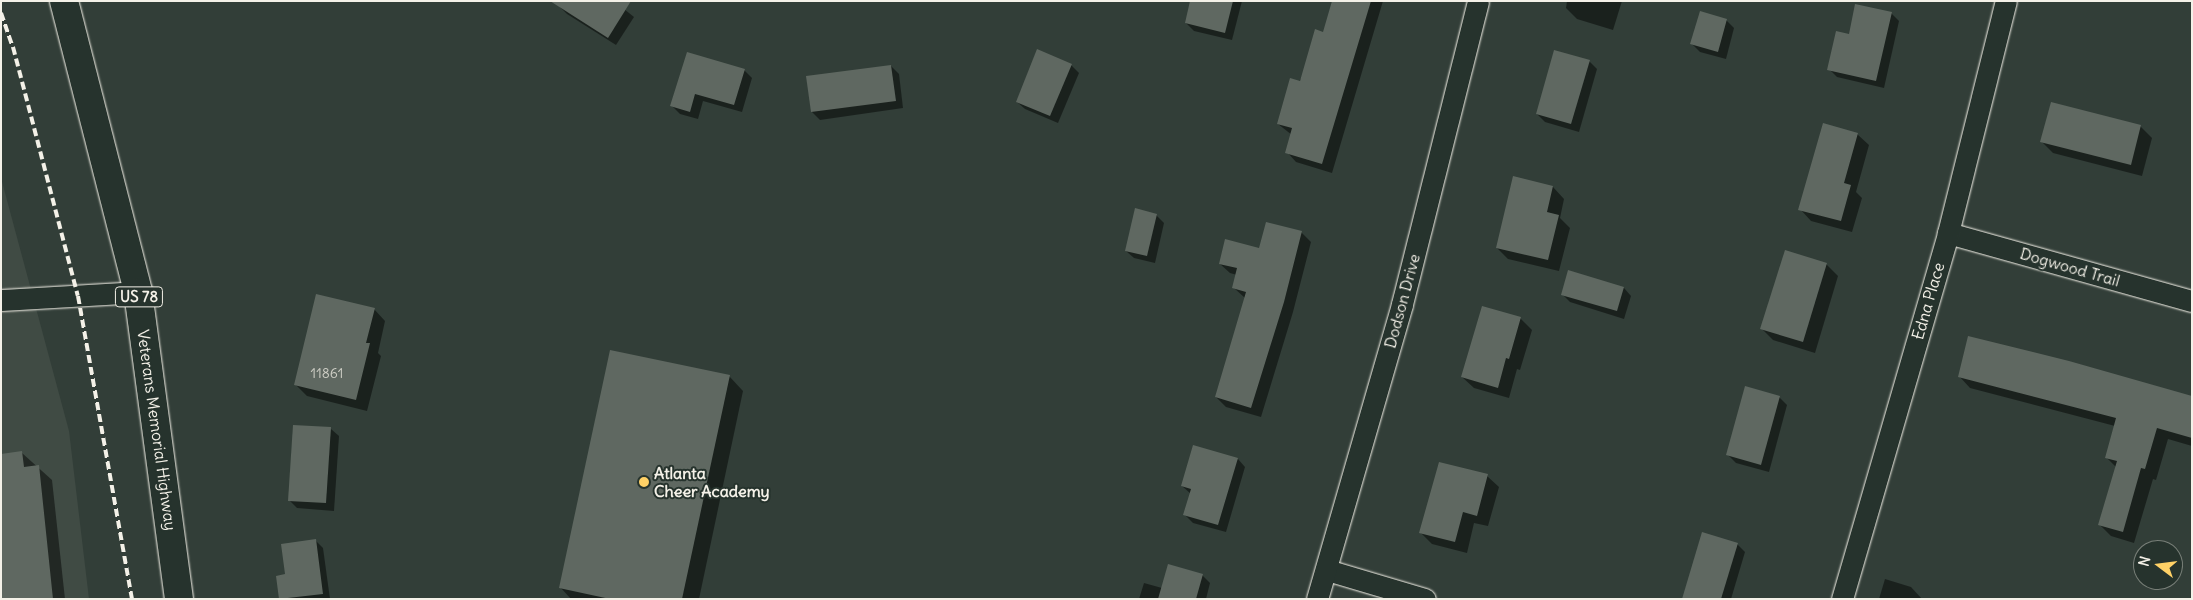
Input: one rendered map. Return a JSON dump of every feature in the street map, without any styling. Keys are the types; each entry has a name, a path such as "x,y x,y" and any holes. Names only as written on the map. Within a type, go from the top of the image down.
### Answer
{"main road":[{"name":"Veterans Memorial Highway","path":"64,1 138,292 179,599"}],"street":[{"name":"Dodson Drive","path":"1317,599 1327,570 1402,304 1478,1"},
{"name":"Edna Place","path":"1842,599 1948,233 2006,1"},
{"name":"Dogwood Trail","path":"1948,233 2192,301"},
{"path":"1,300 138,292"},
{"path":"1327,570 1425,599"}],"shaded area":[{"path":"1,178 69,431 89,599 1,599"}],"building":[{"path":"550,1 631,1 608,38"},
{"path":"1190,1 1233,1 1225,33 1185,23"},
{"path":"1332,1 1371,1 1322,164 1285,153 1292,128 1277,124 1290,78 1300,81 1315,29 1323,32"},
{"path":"1855,4 1892,12 1876,81 1827,70 1836,31 1849,34"},
{"path":"1700,11 1727,19 1718,52 1690,44"},
{"path":"1037,49 1072,64 1050,116 1016,102"},
{"path":"1554,50 1590,60 1571,124 1536,114"},
{"path":"687,52 745,69 734,105 695,94 690,112 670,106"},
{"path":"891,65 896,101 811,112 806,76"},
{"path":"2051,102 2141,125 2131,165 2040,142"},
{"path":"1823,123 1858,133 1844,183 1851,185 1841,221 1798,210"},
{"path":"1513,176 1553,186 1547,212 1559,215 1548,260 1496,248"},
{"path":"1135,208 1157,214 1147,256 1125,251"},
{"path":"1266,222 1302,231 1284,302 1251,408 1215,397 1246,292 1232,288 1237,268 1219,264 1225,239 1259,248"},
{"path":"1785,250 1827,263 1803,342 1760,329"},
{"path":"1568,270 1624,287 1617,311 1561,295"},
{"path":"316,294 375,308 366,343 370,343 356,400 294,385"},
{"path":"1482,306 1521,317 1509,359 1506,358 1498,388 1461,377"},
{"path":"1968,336 2069,361 2192,396 2192,438 2157,428 2145,469 2141,468 2123,532 2098,525 2117,461 2105,458 2116,418 1958,377"},
{"name":"Atlanta Cheer Academy","path":"610,350 730,375 682,599 610,599 559,588"},
{"path":"1745,386 1780,396 1761,465 1726,455"},
{"path":"293,425 331,427 326,503 288,501"},
{"path":"1193,445 1238,458 1218,525 1183,515 1191,489 1181,486"},
{"path":"22,451 24,467 39,465 53,599 1,599 1,454"},
{"path":"1439,462 1488,474 1477,516 1463,512 1455,542 1419,533"},
{"path":"1702,532 1738,543 1721,599 1682,599"},
{"path":"316,539 323,594 279,599 276,576 285,574 281,544"},
{"path":"1168,564 1203,574 1196,599 1158,599"}],"railway":[{"path":"1,13 13,47 78,296 132,599"}],"place":[{"name":"Atlanta Cheer Academy","path":"644,482"}]}
